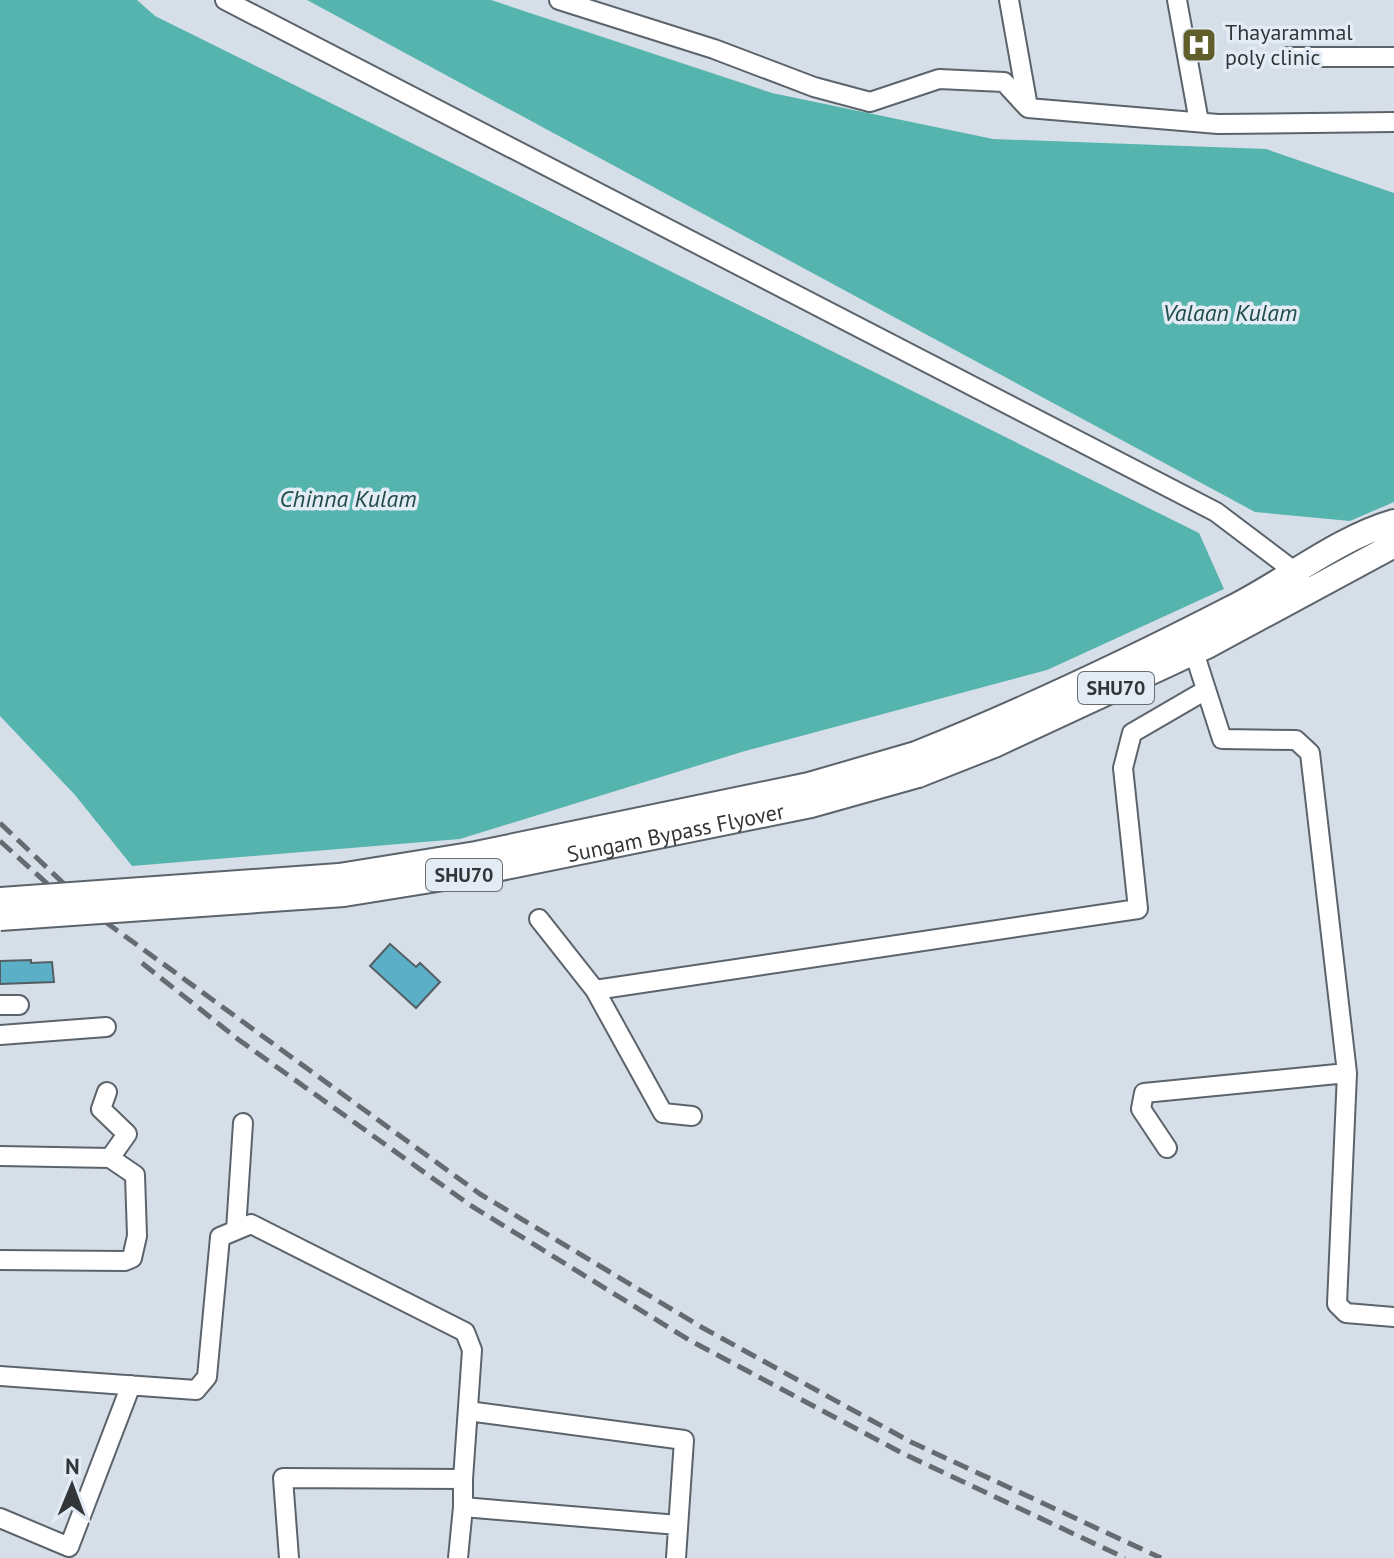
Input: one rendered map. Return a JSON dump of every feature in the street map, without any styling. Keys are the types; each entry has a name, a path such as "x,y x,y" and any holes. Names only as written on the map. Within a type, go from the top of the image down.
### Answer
{"main road":[{"name":"SHU70","path":"1301,581 1394,522"},
{"name":"SHU70","path":"1301,581 1394,545"},
{"name":"Sungam Bypass Flyover","path":"0,900 339,876 476,854 917,765 994,745 1194,652 1301,581"},
{"name":"Sungam Bypass Flyover","path":"0,918 344,894 481,872 811,805 917,765 988,725 1235,607 1301,581"}],"street":[{"path":"225,0 1216,512 1301,581"},
{"path":"559,0 714,49 814,87 870,102 939,79 1004,82 1028,108 1199,122 1394,122"},
{"path":"1009,0 1028,108"},
{"path":"1177,0 1199,122"},
{"path":"1287,57 1394,57"},
{"path":"1194,652 1222,739 1296,740 1310,753 1347,1073 1337,1304 1346,1313 1394,1317"},
{"path":"595,990 1138,909 1123,768 1132,733 1206,690"},
{"path":"539,919 595,990 663,1113 692,1116"},
{"path":"0,1005 19,1005"},
{"path":"0,1035 106,1027"},
{"path":"1167,1148 1141,1109 1144,1093 1347,1073"},
{"path":"107,1092 101,1109 127,1134 110,1158"},
{"path":"236,1230 243,1123"},
{"path":"0,1156 110,1158 135,1175 137,1236 132,1258 0,1260"},
{"path":"0,1376 196,1390 207,1377 220,1237 251,1224 465,1332 472,1350 458,1558"},
{"path":"0,1518 67,1553 131,1385"},
{"path":"468,1411 684,1440 676,1558"},
{"path":"289,1558 283,1478 463,1479"},
{"path":"463,1507 678,1525"}],"water":[{"name":"Chinna Kulam","path":"0,0 137,0 155,16 1199,533 1224,589 1047,670 745,751 460,839 132,866 75,795 0,716"},
{"name":"Valaan Kulam","path":"307,0 491,0 772,93 993,139 1266,149 1394,193 1394,502 1350,521 1255,512"}],"building":[{"path":"390,944 416,967 420,963 440,982 416,1008 370,966"},
{"path":"31,960 31,963 52,962 54,982 0,984 0,961"}],"railway":[{"path":"0,823 100,918 480,1194 703,1328 911,1442 1161,1558"},
{"path":"0,841 53,889"},
{"path":"142,963 239,1040 470,1205 689,1340 904,1454 1125,1558"}],"place":[{"name":"Thayarammal poly clinic","path":"1199,45"}]}
